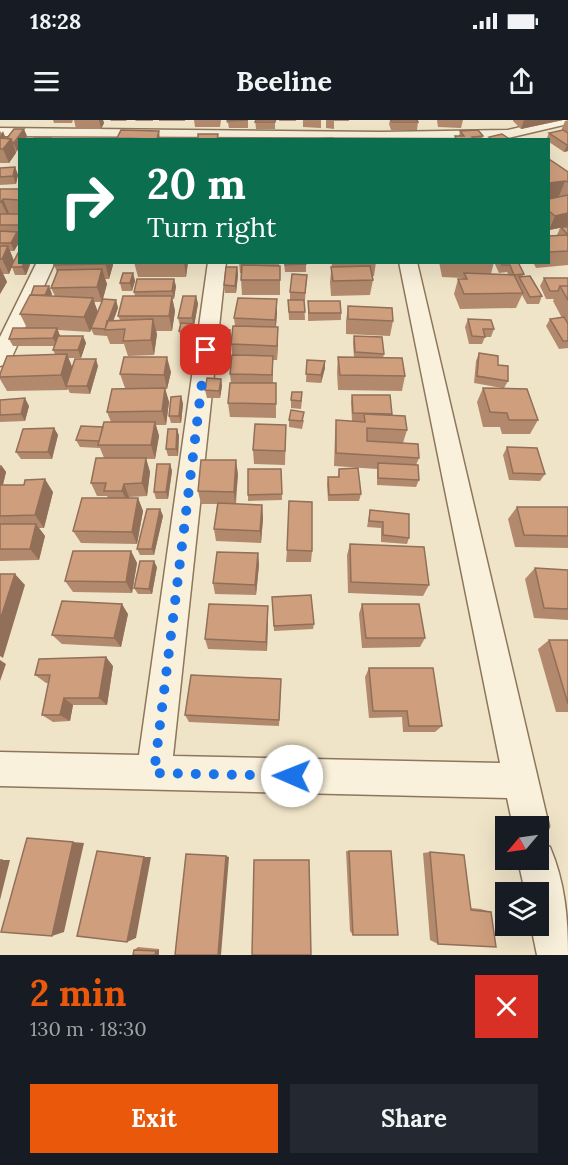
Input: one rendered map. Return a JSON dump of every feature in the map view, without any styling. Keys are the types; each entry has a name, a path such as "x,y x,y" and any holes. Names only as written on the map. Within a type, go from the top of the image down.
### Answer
{"street":[{"path":"377,120 381,138"},
{"path":"499,120 512,137"},
{"path":"0,132 98,136 512,137 568,120"},
{"path":"0,359 45,264"},
{"path":"154,773 217,264"},
{"path":"408,264 529,816"},
{"path":"0,770 522,781"},
{"path":"539,870 557,955"}],"building":[{"path":"256,120 275,120 275,122 255,122"},
{"path":"391,120 417,120 418,122 392,122"},
{"path":"14,129 24,129 13,144 11,139 7,138"},
{"path":"121,130 159,131 157,138 117,138"},
{"path":"478,130 483,136 456,138 455,136 464,136 460,131"},
{"path":"563,130 568,133 568,145 549,133"},
{"path":"198,134 218,134 217,138 198,138"},
{"path":"502,134 508,138 490,138"},
{"path":"0,138 11,139 3,149 0,149"},
{"path":"550,160 568,172 568,182 550,183"},
{"path":"15,167 13,176 0,177 0,168"},
{"path":"0,189 18,189 18,200 3,199 0,202"},
{"path":"568,195 568,213 555,216 550,212 550,199"},
{"path":"0,214 18,214 18,225 0,225"},
{"path":"561,227 568,227 568,235"},
{"path":"0,231 17,232 11,243 0,243"},
{"path":"567,235 568,251 550,252 550,236"},
{"path":"0,246 8,246 2,259 0,259"},
{"path":"18,253 18,264 23,264 22,267 11,267"},
{"path":"54,264 105,264 54,265"},
{"path":"519,264 524,274 514,275 510,265 502,265"},
{"path":"242,265 280,266 280,280 241,280"},
{"path":"370,266 373,280 333,281 331,267"},
{"path":"226,267 237,267 235,286 224,285"},
{"path":"102,269 97,287 51,288 58,270"},
{"path":"123,273 133,273 130,283 120,283"},
{"path":"464,273 514,275 523,293 464,294 458,279 467,279"},
{"path":"292,274 307,275 305,293 290,292"},
{"path":"530,276 542,296 530,297 519,277"},
{"path":"544,278 568,278 568,286 560,286 558,291 550,291"},
{"path":"137,279 174,279 172,291 134,292"},
{"path":"34,286 49,286 45,295 31,295"},
{"path":"560,286 568,286 568,300"},
{"path":"30,295 93,298 84,317 20,314"},
{"path":"123,296 172,296 169,316 118,316"},
{"path":"183,296 196,296 192,318 178,318"},
{"path":"238,298 277,299 275,320 234,318"},
{"path":"103,299 116,300 105,329 91,328"},
{"path":"288,300 304,300 305,312 289,312"},
{"path":"308,301 340,301 341,313 309,313"},
{"path":"348,306 392,308 393,321 348,319"},
{"path":"564,317 568,324 568,341 563,341 550,319"},
{"path":"153,319 151,340 123,341 125,329 105,330 107,321"},
{"path":"468,319 491,320 494,329 483,329 485,337 472,336"},
{"path":"181,323 193,324 191,332 179,331"},
{"path":"233,326 278,327 277,346 231,344"},
{"path":"13,328 57,328 53,338 9,339"},
{"path":"220,329 230,330 228,338 219,337"},
{"path":"58,336 83,336 78,350 53,350"},
{"path":"354,336 382,337 384,354 355,352"},
{"path":"209,340 220,340 220,355 208,355"},
{"path":"479,353 498,356 498,365 508,366 508,381 477,376"},
{"path":"67,354 61,375 0,377 7,356"},
{"path":"232,355 273,356 272,375 230,374"},
{"path":"124,357 167,357 164,375 120,374"},
{"path":"338,357 402,358 405,376 340,375"},
{"path":"75,359 96,359 87,386 66,386"},
{"path":"307,360 325,361 321,375 306,374"},
{"path":"207,378 221,379 219,391 205,390"},
{"path":"230,383 276,383 276,404 228,403"},
{"path":"165,388 162,411 107,412 112,389"},
{"path":"483,388 527,389 538,420 509,420 507,413 490,412"},
{"path":"292,392 302,392 301,401 291,400"},
{"path":"352,395 390,395 392,414 353,413"},
{"path":"181,396 179,416 169,416 171,397"},
{"path":"25,398 21,414 0,415 0,400"},
{"path":"291,410 304,412 302,421 289,420"},
{"path":"364,414 405,416 407,430 367,428 367,441 418,444 419,458 336,453 336,420 365,422"},
{"path":"104,422 155,422 151,445 98,445"},
{"path":"255,424 286,425 285,451 253,450"},
{"path":"81,426 103,427 99,441 76,440"},
{"path":"54,428 48,452 16,452 23,429"},
{"path":"168,429 177,429 176,449 166,449"},
{"path":"507,447 537,448 545,474 513,473"},
{"path":"96,458 146,458 142,483 124,484 122,491 104,491 106,483 91,483"},
{"path":"201,460 236,460 234,492 198,491"},
{"path":"378,463 418,465 419,480 378,478"},
{"path":"157,464 170,464 166,492 154,492"},
{"path":"358,468 361,494 329,495 328,477 339,477 339,469"},
{"path":"248,469 281,469 282,494 248,495"},
{"path":"45,479 35,515 0,516 0,485 24,485 25,480"},
{"path":"82,498 138,498 132,532 73,531"},
{"path":"289,501 312,502 312,551 287,550"},
{"path":"218,503 262,505 260,531 214,529"},
{"path":"517,507 568,507 568,536 524,535"},
{"path":"147,509 160,509 152,549 137,549"},
{"path":"370,510 409,514 409,538 383,535 383,522 369,521"},
{"path":"0,524 36,524 30,549 0,549"},
{"path":"350,544 424,547 429,585 351,582"},
{"path":"73,551 131,551 126,582 65,581"},
{"path":"217,552 258,553 255,585 213,583"},
{"path":"140,561 154,561 149,589 134,588"},
{"path":"535,568 568,570 568,609 544,608"},
{"path":"0,574 15,574 0,620"},
{"path":"311,595 314,624 274,626 272,597"},
{"path":"62,601 122,604 114,638 52,635"},
{"path":"209,604 268,606 266,642 205,639"},
{"path":"362,604 419,604 425,638 366,638"},
{"path":"549,640 568,640 568,704"},
{"path":"106,657 99,698 64,698 60,715 42,715 50,675 35,675 39,659"},
{"path":"369,668 433,668 442,726 409,726 407,711 373,711"},
{"path":"191,675 281,679 279,720 185,715"},
{"path":"27,838 73,842 52,936 1,932"},
{"path":"97,851 144,857 127,942 77,936"},
{"path":"349,851 391,851 398,935 353,935"},
{"path":"430,852 464,855 471,910 491,912 496,947 438,944"},
{"path":"186,854 226,856 218,955 175,955"},
{"path":"254,860 309,860 311,955 252,955"},
{"path":"134,950 156,951 155,955 133,955"}],"route":[{"path":"206,350 154,773 292,776"}]}
